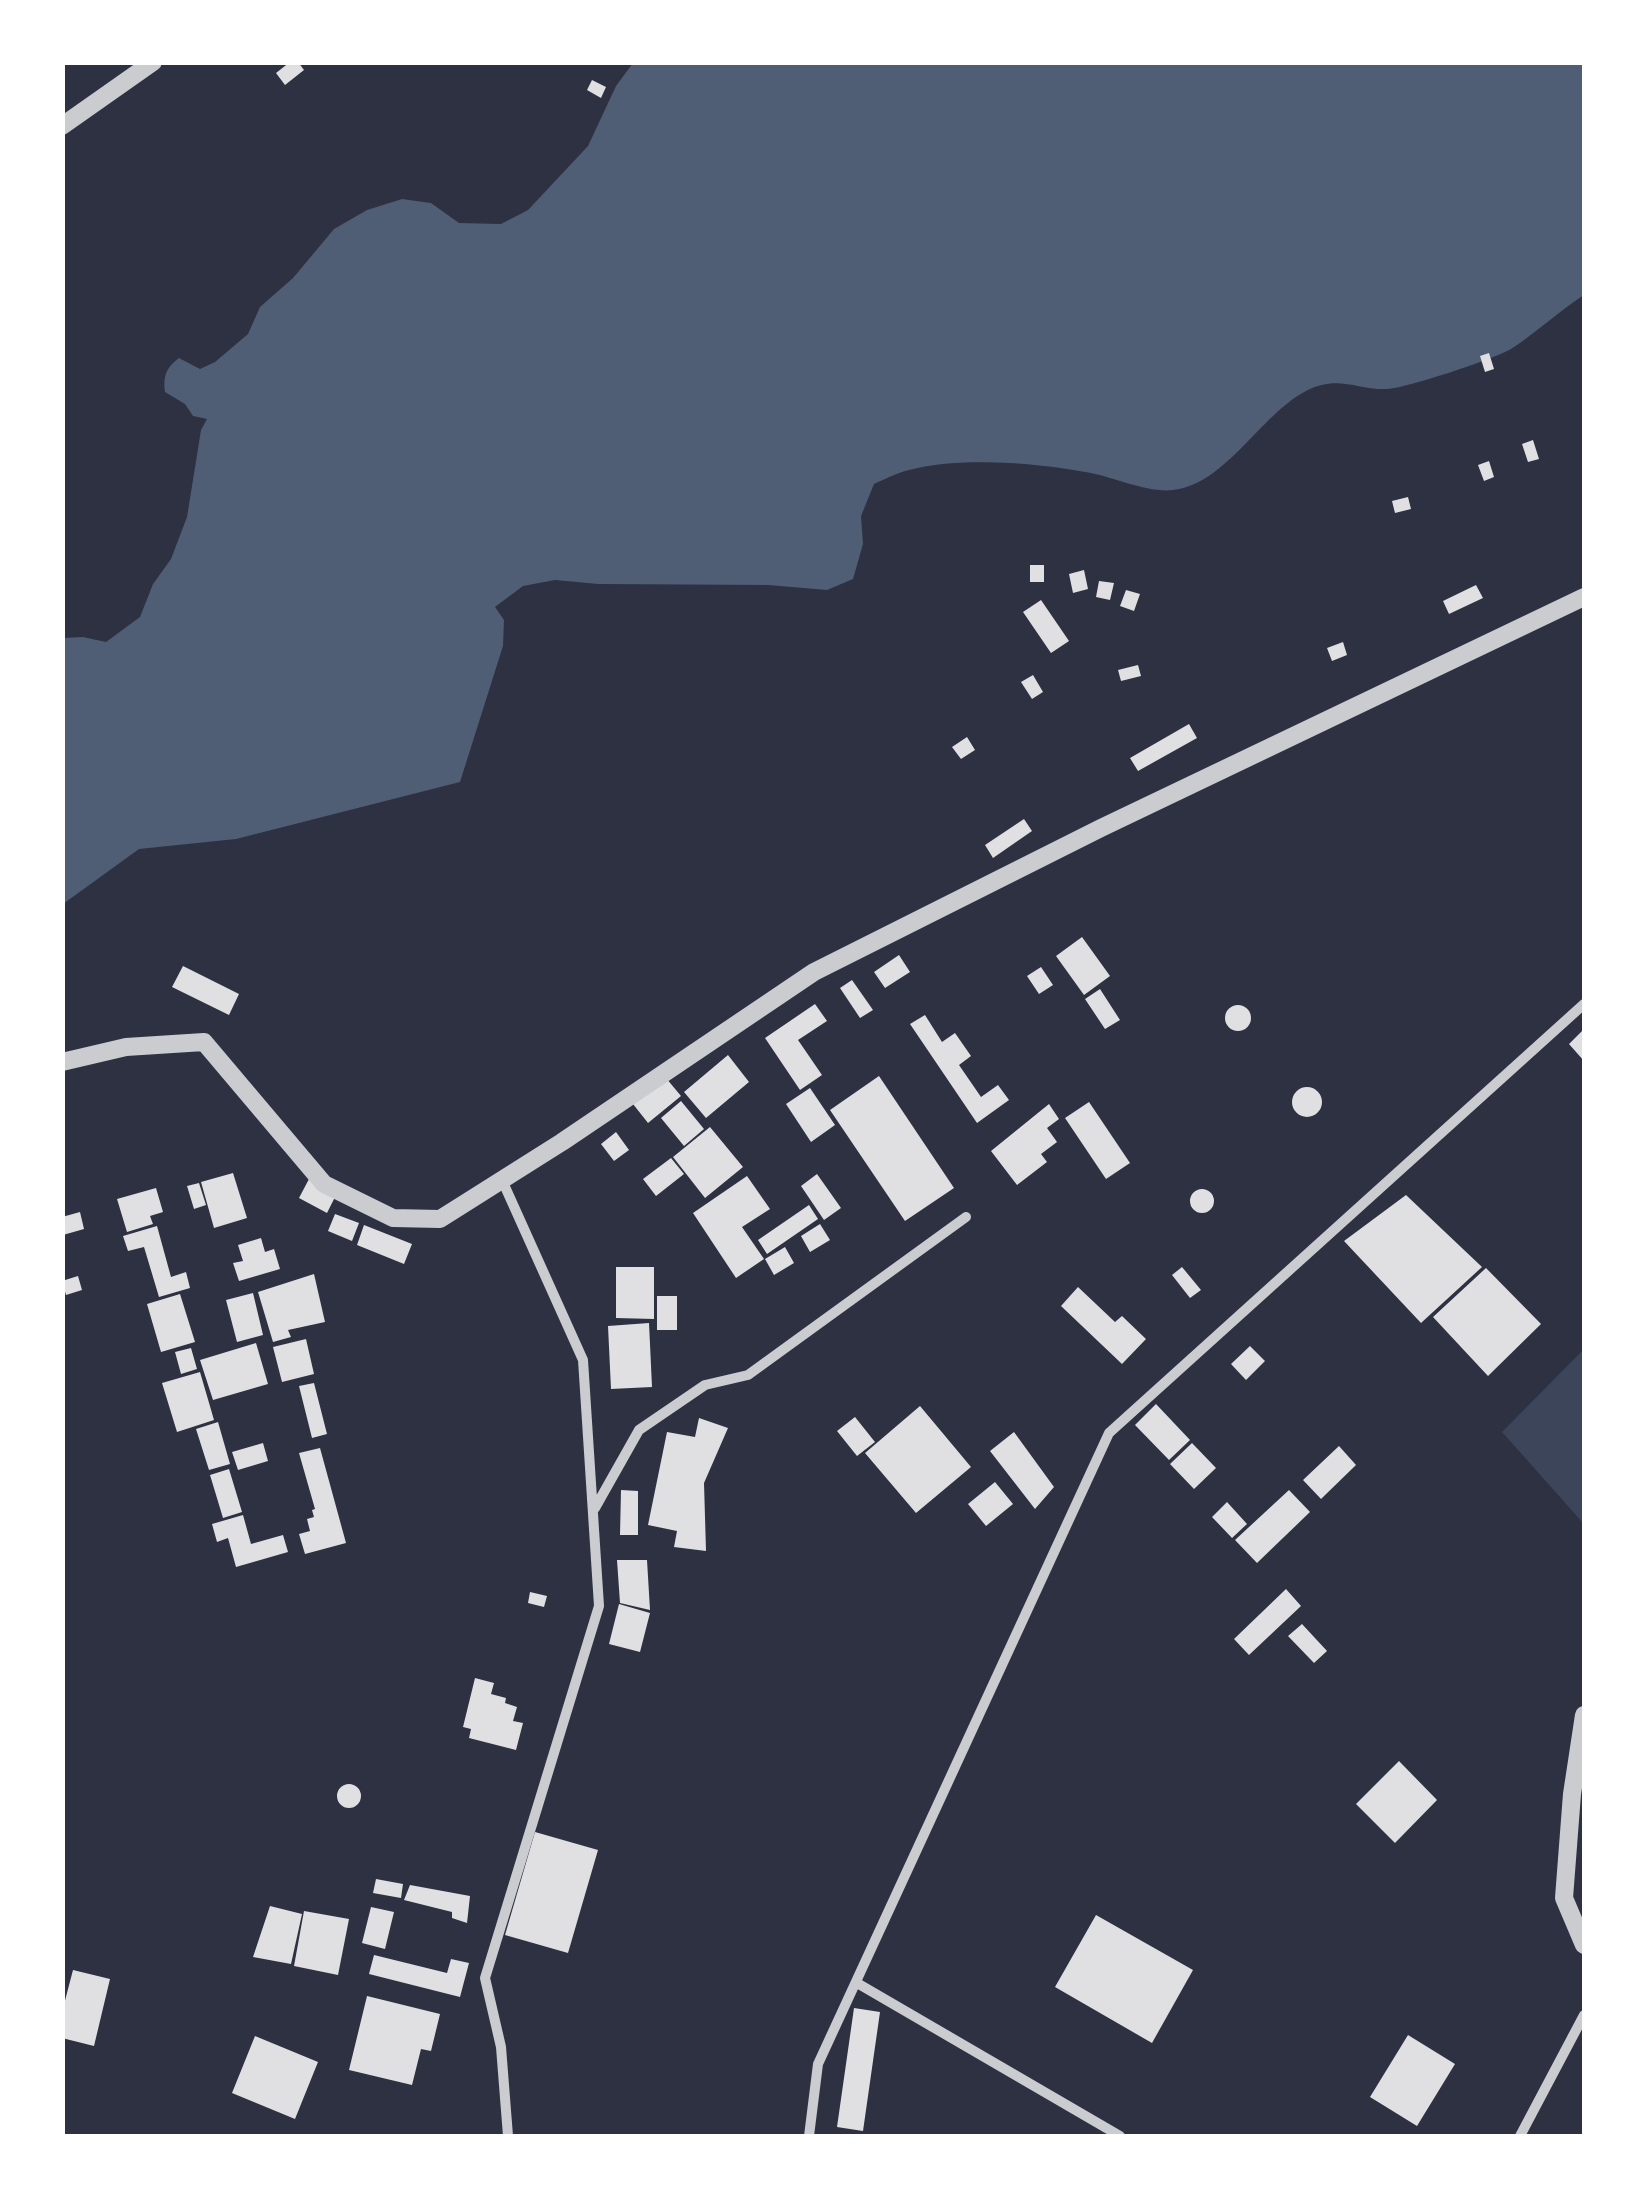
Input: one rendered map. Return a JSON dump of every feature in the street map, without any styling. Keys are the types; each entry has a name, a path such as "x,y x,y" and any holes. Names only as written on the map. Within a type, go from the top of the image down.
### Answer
{"street":[{"path":"62,126 153,62"},
{"path":"62,1062 126,1047 204,1042 324,1184 392,1218 440,1219 814,972 1101,828 1584,597"},
{"path":"809,2136 818,2064 1109,1433 1584,1004"},
{"path":"502,1180 583,1360 600,1606 484,1978 501,2047 508,2136"},
{"path":"594,1509 639,1430 705,1384 748,1374 966,1218"},
{"path":"1584,1715 1572,1794 1564,1898 1584,1945"},
{"path":"856,1983 1120,2136"},
{"path":"1520,2136 1584,2016"}],"shaded area":[{"path":"633,63 1584,63 1584,295 1511,349 1470,366 1387,389 1338,383 1306,391 1210,475 1173,490 1143,487 1071,469 1000,462 951,463 896,474 874,484 861,516 863,544 853,579 827,590 555,580 523,586 495,607 504,620 503,646 460,782 236,839 139,849 63,904 63,638 106,642 140,617 153,584 171,559 187,517 201,430 207,419 193,416 185,404 165,392 168,369 179,358 200,369 215,362 248,334 260,307 293,278 334,229 367,210 402,199 431,203 459,223 501,224 528,210 588,146 616,86"},
{"path":"1584,1349 1584,1522 1583,1523 1502,1432"}],"building":[{"path":"290,62 298,62 304,70 285,85 276,73"},
{"path":"592,80 606,87 601,98 587,90"},
{"path":"1489,353 1494,369 1485,372 1480,356"},
{"path":"1533,440 1539,459 1528,462 1522,444"},
{"path":"1489,461 1494,477 1484,481 1478,465"},
{"path":"1408,497 1411,509 1395,513 1392,501"},
{"path":"1030,565 1044,565 1044,582 1030,582"},
{"path":"1084,570 1088,589 1073,593 1069,574"},
{"path":"1099,581 1114,583 1110,600 1096,597"},
{"path":"1476,585 1483,598 1449,614 1443,601"},
{"path":"1126,590 1140,594 1134,611 1120,606"},
{"path":"1041,600 1069,641 1051,653 1023,612"},
{"path":"1343,642 1347,655 1332,661 1327,648"},
{"path":"1138,665 1141,676 1121,681 1118,670"},
{"path":"1033,675 1043,692 1032,699 1021,682"},
{"path":"1189,724 1197,738 1138,771 1130,758"},
{"path":"967,737 975,750 961,759 952,747"},
{"path":"1024,819 1032,831 993,858 985,845"},
{"path":"1082,937 1110,976 1084,995 1056,956"},
{"path":"899,955 910,972 885,988 874,972"},
{"path":"183,966 239,994 229,1015 172,987"},
{"path":"1041,967 1053,985 1039,994 1027,976"},
{"path":"852,980 873,1010 860,1018 840,988"},
{"path":"1100,989 1120,1020 1105,1029 1085,999"},
{"path":"815,1004 827,1021 798,1040 822,1075 800,1090 765,1038"},
{"path":"1238,1005 1247,1009 1251,1018 1247,1027 1238,1031 1229,1027 1225,1018 1229,1009"},
{"path":"925,1015 942,1042 955,1033 971,1056 959,1065 981,1097 998,1085 1009,1100 977,1123 910,1024"},
{"path":"1584,1029 1584,1061 1569,1044"},
{"path":"728,1055 749,1082 706,1118 684,1092"},
{"path":"879,1076 954,1188 905,1221 830,1110"},
{"path":"666,1078 681,1096 648,1123 633,1104"},
{"path":"1307,1087 1318,1091 1322,1102 1318,1113 1307,1117 1296,1113 1292,1102 1296,1091"},
{"path":"810,1088 835,1125 811,1142 786,1104"},
{"path":"681,1101 704,1129 684,1146 661,1118"},
{"path":"1089,1102 1130,1163 1106,1179 1065,1118"},
{"path":"1049,1104 1059,1119 1047,1128 1057,1142 1041,1154 1047,1162 1017,1185 991,1151"},
{"path":"710,1127 743,1167 705,1198 673,1157"},
{"path":"616,1132 629,1150 614,1161 601,1144"},
{"path":"671,1158 684,1174 656,1196 643,1179"},
{"path":"233,1173 247,1218 214,1228 201,1182"},
{"path":"817,1174 841,1208 824,1220 801,1186"},
{"path":"747,1176 770,1209 742,1227 764,1259 736,1278 693,1213"},
{"path":"309,1179 337,1193 327,1213 299,1198"},
{"path":"199,1183 206,1205 194,1209 187,1186"},
{"path":"156,1188 163,1212 150,1216 153,1224 127,1232 117,1199"},
{"path":"1202,1189 1214,1201 1202,1213 1190,1201"},
{"path":"1406,1195 1482,1267 1421,1323 1344,1241"},
{"path":"809,1205 818,1219 767,1254 758,1240"},
{"path":"80,1212 84,1229 63,1235 62,1217"},
{"path":"335,1214 359,1223 352,1241 328,1231"},
{"path":"820,1224 830,1240 810,1252 801,1236"},
{"path":"364,1225 412,1244 404,1264 357,1245"},
{"path":"157,1226 171,1277 186,1272 190,1288 159,1297 144,1247 128,1251 123,1236"},
{"path":"261,1238 265,1252 274,1249 280,1269 239,1281 233,1263 243,1261 238,1245"},
{"path":"785,1247 794,1263 774,1275 765,1259"},
{"path":"616,1267 654,1267 654,1319 616,1318"},
{"path":"1182,1267 1201,1290 1190,1298 1172,1275"},
{"path":"1486,1268 1541,1324 1488,1376 1433,1317"},
{"path":"314,1274 325,1322 288,1330 291,1337 273,1342 258,1292"},
{"path":"78,1276 82,1290 66,1295 62,1281"},
{"path":"1078,1287 1115,1322 1122,1316 1146,1339 1122,1364 1061,1306"},
{"path":"253,1293 263,1335 237,1342 226,1300"},
{"path":"180,1294 195,1342 161,1352 147,1304"},
{"path":"657,1296 677,1296 677,1330 657,1330"},
{"path":"649,1323 652,1387 611,1389 608,1326"},
{"path":"306,1339 314,1374 282,1382 273,1347"},
{"path":"256,1343 268,1384 213,1400 200,1360"},
{"path":"1250,1346 1265,1361 1246,1380 1231,1364"},
{"path":"191,1348 197,1369 181,1374 175,1352"},
{"path":"200,1372 214,1420 177,1432 162,1383"},
{"path":"314,1383 327,1434 312,1438 299,1386"},
{"path":"1156,1404 1190,1440 1169,1460 1135,1425"},
{"path":"920,1406 971,1467 916,1513 865,1453"},
{"path":"855,1417 875,1442 857,1456 837,1431"},
{"path":"699,1418 728,1428 704,1483 706,1551 674,1547 677,1531 648,1525 667,1432 695,1437"},
{"path":"218,1422 230,1464 209,1470 196,1429"},
{"path":"1014,1432 1054,1487 1035,1509 990,1451"},
{"path":"263,1443 268,1461 238,1470 232,1452"},
{"path":"1192,1443 1216,1468 1194,1489 1170,1464"},
{"path":"1339,1446 1356,1465 1321,1499 1303,1480"},
{"path":"320,1448 346,1543 305,1554 299,1534 310,1531 307,1519 314,1517 315,1509 299,1453"},
{"path":"229,1469 242,1512 223,1518 210,1475"},
{"path":"995,1482 1013,1504 986,1526 968,1504"},
{"path":"621,1490 638,1491 638,1535 620,1535"},
{"path":"1289,1490 1310,1512 1257,1563 1235,1540"},
{"path":"1227,1502 1247,1524 1232,1538 1212,1517"},
{"path":"243,1515 251,1544 283,1535 288,1552 236,1567 228,1538 217,1542 212,1524"},
{"path":"617,1560 647,1560 650,1610 620,1603"},
{"path":"1286,1589 1301,1606 1249,1655 1234,1639"},
{"path":"530,1592 547,1596 544,1607 528,1603"},
{"path":"619,1604 650,1613 640,1652 609,1644"},
{"path":"1302,1624 1327,1651 1314,1663 1288,1636"},
{"path":"475,1678 494,1683 491,1694 506,1698 505,1703 517,1707 513,1721 523,1723 516,1750 469,1738 471,1729 463,1727"},
{"path":"1399,1761 1437,1800 1395,1843 1356,1804"},
{"path":"349,1784 361,1796 349,1808 337,1796"},
{"path":"535,1832 598,1850 568,1953 505,1935"},
{"path":"376,1879 403,1884 401,1898 373,1893"},
{"path":"410,1885 470,1896 467,1923 452,1918 452,1912 404,1900"},
{"path":"270,1906 302,1914 291,1964 253,1957"},
{"path":"371,1907 394,1912 385,1949 362,1943"},
{"path":"304,1911 349,1919 338,1975 294,1966"},
{"path":"1096,1915 1193,1970 1152,2043 1055,1987"},
{"path":"374,1955 447,1973 451,1959 469,1963 460,1997 369,1974"},
{"path":"73,1970 110,1979 94,2046 62,2038 62,2012"},
{"path":"367,1996 440,2014 431,2051 421,2049 412,2085 349,2070"},
{"path":"854,2008 880,2012 863,2131 837,2127"},
{"path":"1408,2035 1455,2064 1417,2126 1370,2097"},
{"path":"255,2036 318,2062 295,2119 232,2093"}]}
